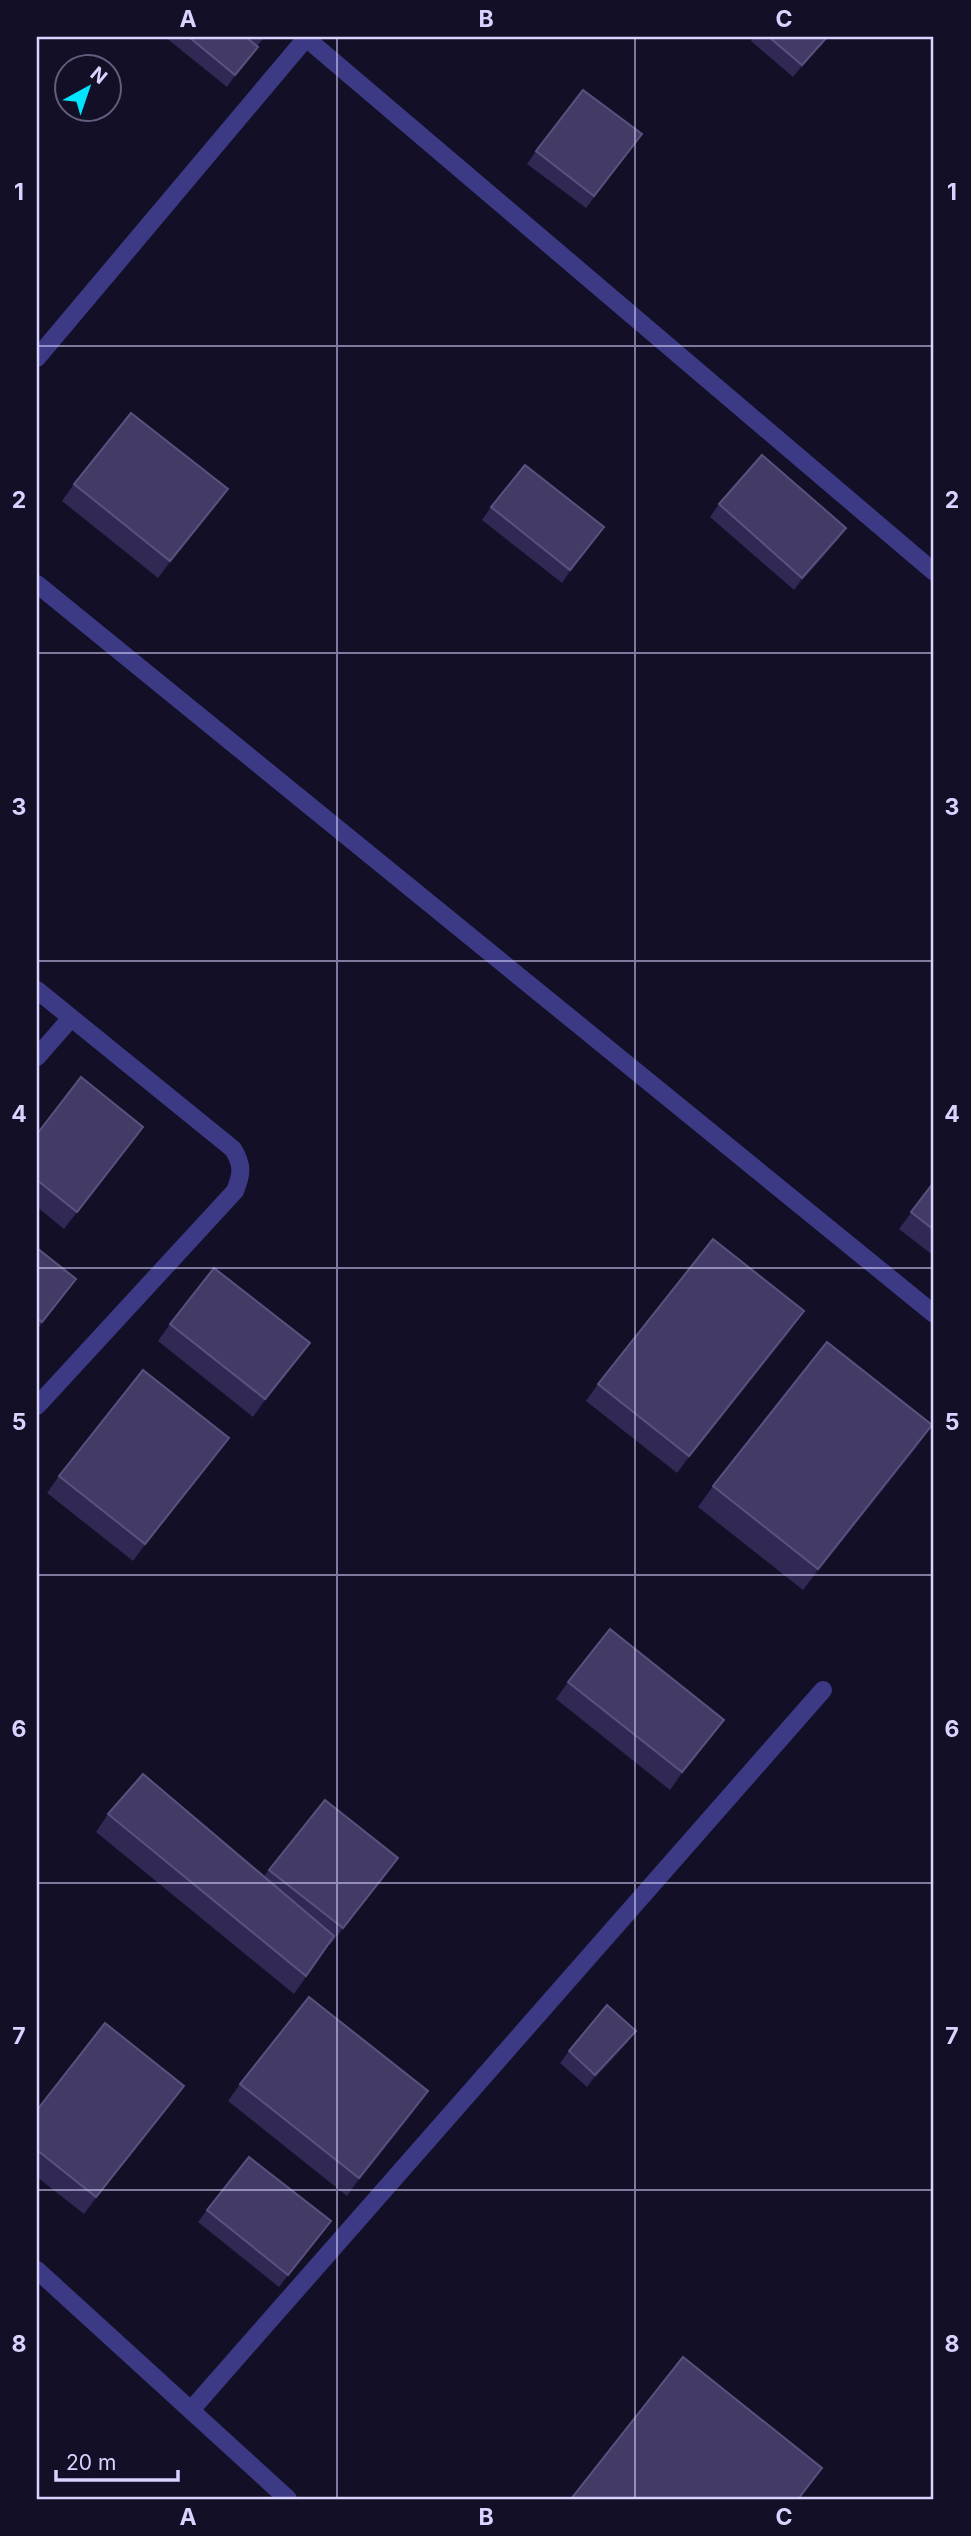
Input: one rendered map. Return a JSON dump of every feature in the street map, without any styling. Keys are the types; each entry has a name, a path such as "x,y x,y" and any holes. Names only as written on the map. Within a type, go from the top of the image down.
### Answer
{"street":[{"path":"37,358 306,38 934,572"},
{"path":"37,584 934,1314"},
{"path":"37,990 233,1149 242,1163 242,1175 234,1191 37,1406"},
{"path":"37,1057 71,1018"},
{"path":"191,2410 824,1690"},
{"path":"37,2270 288,2499"}],"building":[{"path":"189,37 246,37 258,47 235,75"},
{"path":"769,37 827,37 802,65"},
{"path":"583,90 642,134 594,196 536,151"},
{"path":"131,413 228,489 170,561 74,484"},
{"path":"762,455 846,528 802,578 719,504"},
{"path":"525,465 604,527 570,570 491,507"},
{"path":"81,1077 143,1127 77,1212 37,1180 37,1134"},
{"path":"934,1182 934,1230 911,1212"},
{"path":"713,1239 804,1311 689,1456 598,1384"},
{"path":"37,1248 76,1279 42,1322 37,1318"},
{"path":"214,1268 310,1343 265,1399 170,1324"},
{"path":"827,1342 932,1425 818,1569 713,1486"},
{"path":"143,1370 229,1438 145,1544 59,1476"},
{"path":"610,1629 724,1720 682,1772 568,1682"},
{"path":"143,1774 334,1936 306,1976 108,1814"},
{"path":"325,1800 398,1858 343,1928 269,1870"},
{"path":"309,1997 428,2091 359,2178 240,2084"},
{"path":"607,2005 636,2031 595,2075 569,2051"},
{"path":"105,2023 184,2086 96,2197 37,2150 37,2110"},
{"path":"249,2157 331,2221 288,2275 207,2210"},
{"path":"683,2357 822,2468 798,2499 571,2499"}]}
